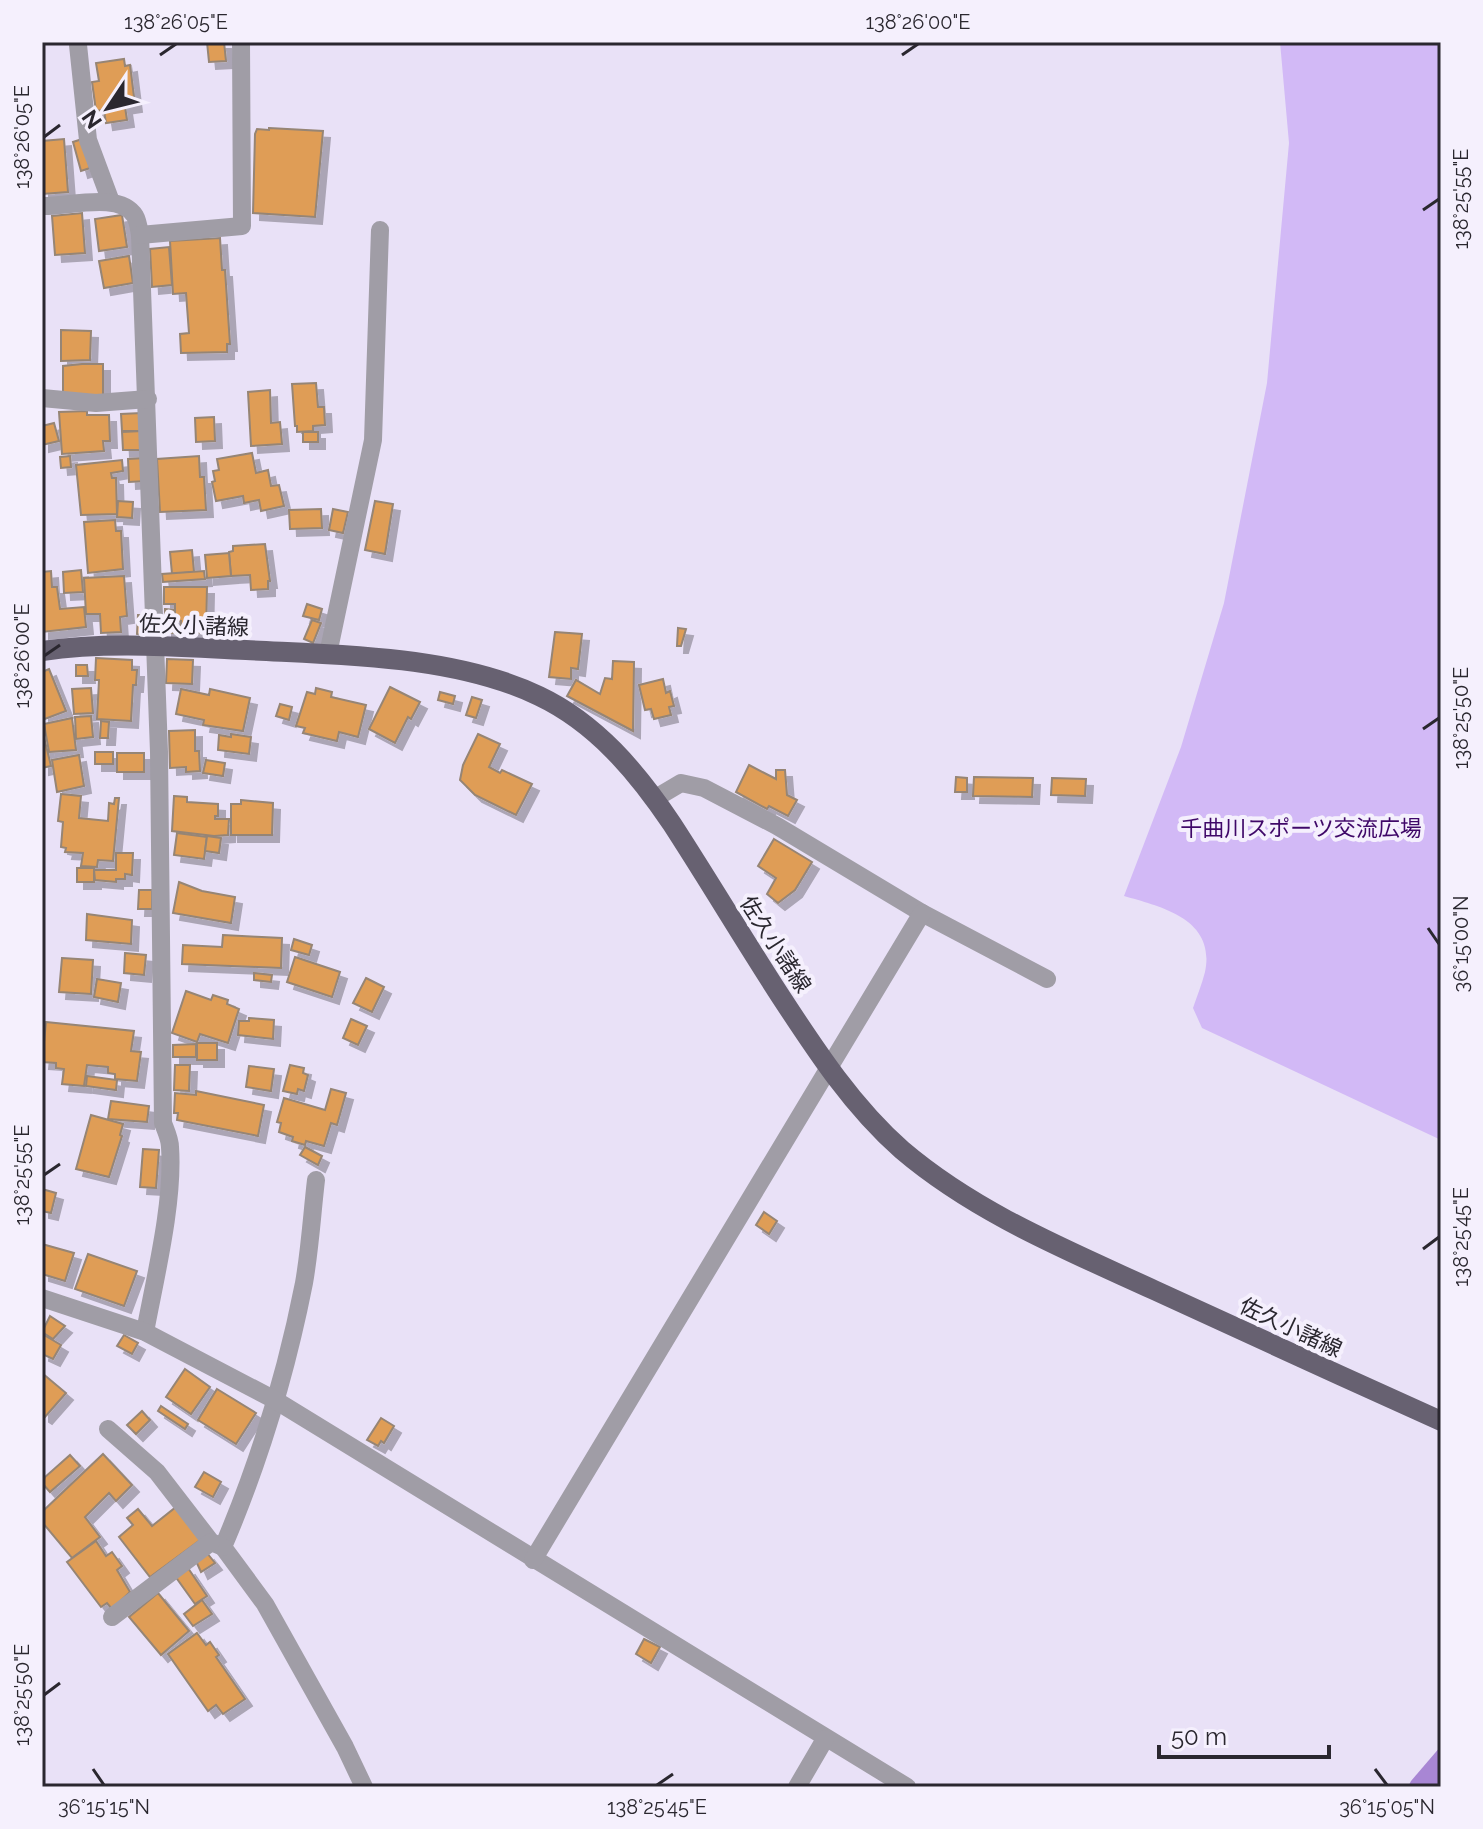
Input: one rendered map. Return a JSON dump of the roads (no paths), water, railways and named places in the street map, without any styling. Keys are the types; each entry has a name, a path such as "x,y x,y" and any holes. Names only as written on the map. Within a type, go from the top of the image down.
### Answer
{"main road":[{"name":"佐久小諸線","path":"42,651 156,646 328,654 445,666 474,672 537,694 558,706 619,755 654,799 830,1069 875,1123 922,1165 992,1211 1063,1249 1441,1421"}],"street":[{"path":"140,235 242,226 241,42"},
{"path":"78,45 88,140 111,202"},
{"path":"42,206 111,202 126,207 136,217 140,235 156,646 163,1123 170,1145 164,1218 145,1332"},
{"path":"328,654 373,440 380,230"},
{"path":"42,398 96,403 148,399"},
{"path":"654,799 681,783 704,788 777,826 922,913 1047,979"},
{"path":"533,1560 922,913"},
{"path":"112,1617 217,1545 243,1499 275,1400 304,1282 316,1180"},
{"path":"43,1301 145,1332 275,1400 907,1787"},
{"path":"108,1429 157,1472 265,1604 364,1787"},
{"path":"797,1787 825,1739"}],"park label":[{"name":"千曲川スポーツ交流広場","path":"1301,828"}]}
